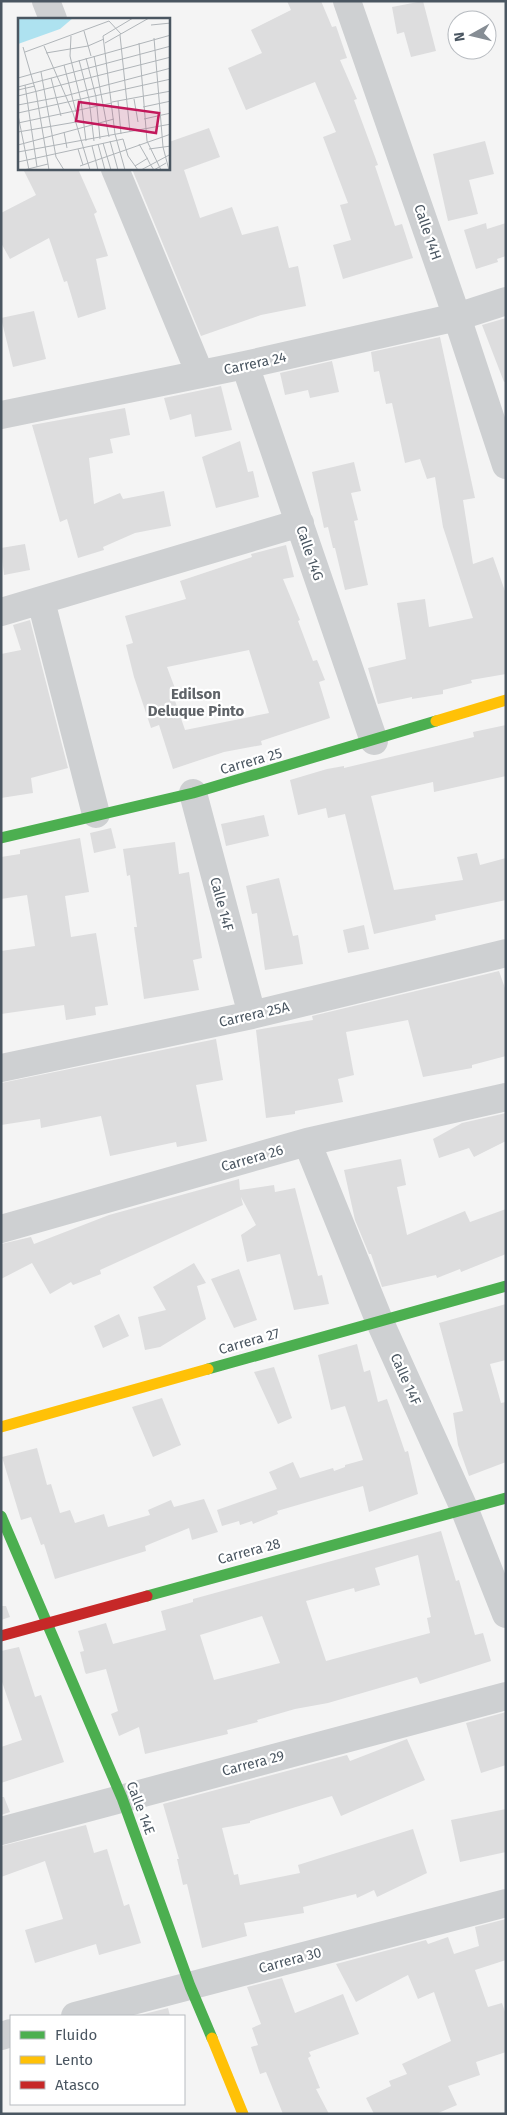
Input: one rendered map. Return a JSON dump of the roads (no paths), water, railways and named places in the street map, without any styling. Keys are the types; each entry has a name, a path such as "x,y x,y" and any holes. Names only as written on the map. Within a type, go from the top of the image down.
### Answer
{"street":[{"path":"46,1 53,18"},
{"name":"Calle 14H","path":"347,1 457,317 506,465"},
{"path":"115,170 200,374"},
{"name":"Carrera 24","path":"1,415 245,365 457,317 506,301"},
{"name":"Calle 14G","path":"245,365 374,740"},
{"path":"1,612 300,523"},
{"path":"41,601 96,814"},
{"name":"Carrera 25","path":"1,838 96,814 193,793 506,700"},
{"name":"Calle 14F","path":"193,793 252,1016"},
{"name":"Carrera 25A","path":"1,1068 252,1016 506,953"},
{"name":"Carrera 26","path":"1,1229 307,1142 506,1097"},
{"name":"Calle 14F","path":"307,1142 379,1320 464,1508 506,1614"},
{"name":"Carrera 27","path":"1,1427 506,1286"},
{"name":"Carrera 28","path":"1,1636 506,1498"},
{"name":"Calle 14E","path":"1,1516 122,1798 190,1986 243,2114"},
{"name":"Carrera 29","path":"1,1831 506,1696"},
{"name":"Carrera 30","path":"79,2015 506,1903"}],"district":[{"name":"Edilson Deluque Pinto","path":"196,702"}]}
